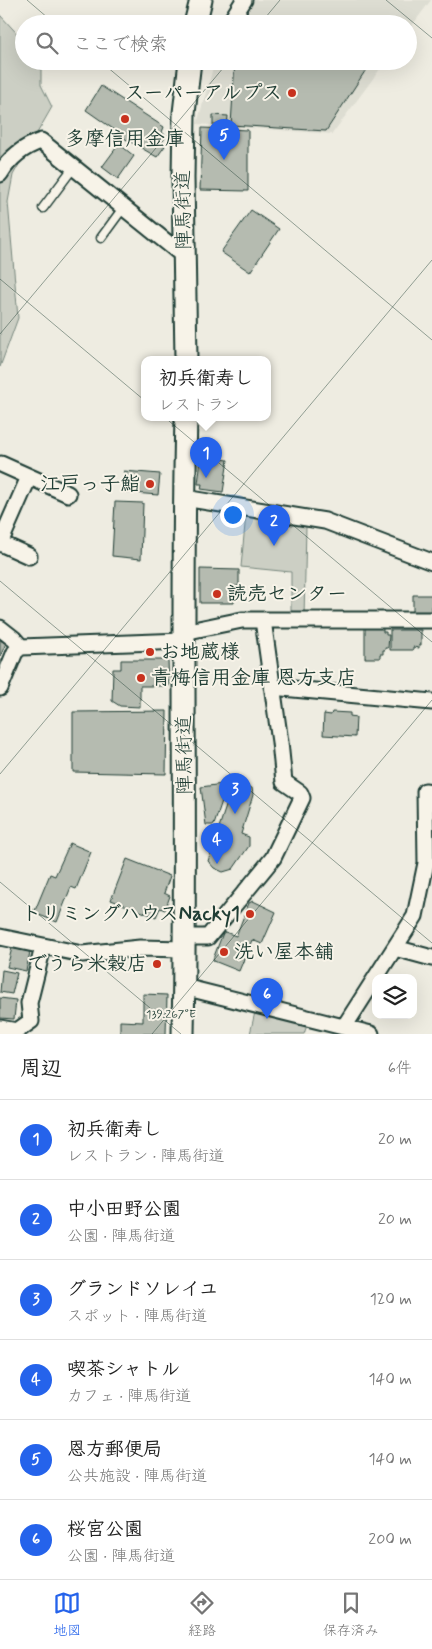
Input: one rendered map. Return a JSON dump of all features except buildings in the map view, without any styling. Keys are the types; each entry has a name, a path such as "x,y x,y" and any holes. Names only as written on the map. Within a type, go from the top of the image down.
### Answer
{"main road":[{"path":"198,15 201,0"},
{"name":"陣馬街道","path":"186,356 183,178 184,113 189,70"},
{"name":"陣馬街道","path":"182,1034 185,943 183,637 186,421"}],"street":[{"path":"235,15 244,0"},
{"path":"0,174 7,162 17,153 28,145 41,141 185,257"},
{"path":"1,464 68,494"},
{"path":"28,556 0,543 30,477"},
{"path":"184,498 325,520 432,562"},
{"path":"0,688 15,652 21,647 183,637 242,620 432,620"},
{"path":"0,937 82,954 185,943 208,937 273,858 302,798 300,793 284,782 263,620"},
{"path":"0,628 21,647"},
{"path":"272,687 432,702"},
{"path":"344,1027 415,916 429,864 425,791 432,792"},
{"path":"0,1028 18,1031 31,1021 29,1003 43,947"},
{"path":"395,948 432,958"},
{"path":"184,987 371,1034"}],"lane":[{"path":"43,208 73,168"},
{"path":"101,238 124,208"}],"shaded area":[{"path":"245,0 431,0 417,19 417,15 243,15 251,2"},
{"path":"0,15 15,31 15,70 41,70 41,85 52,107 13,175 8,202 18,318 0,367"},
{"name":"スーパーアルプス","path":"212,70 379,70 332,134 197,124"},
{"path":"246,514 306,526 304,618 291,616 291,572 241,567"},
{"path":"255,1012 307,1025 304,1034 250,1034"}],"place":[{"name":"スーパーアルプス","path":"292,93"},
{"name":"多摩信用金庫","path":"125,119"},
{"name":"恩方郵便局","path":"224,160"},
{"name":"初兵衛寿し","path":"206,478"},
{"name":"江戸っ子鮨","path":"150,484"},
{"name":"中小田野公園","path":"274,546"},
{"name":"読売センター","path":"217,594"},
{"name":"お地蔵様","path":"150,652"},
{"name":"青梅信用金庫 恩方支店","path":"141,678"},
{"name":"グランドソレイユ","path":"235,814"},
{"name":"喫茶シャトル","path":"217,864"},
{"name":"トリミングハウスNacky1","path":"250,914"},
{"name":"洗い屋本舗","path":"224,952"},
{"name":"でうら米穀店","path":"157,964"},
{"name":"桜宮公園","path":"267,1019"}]}
